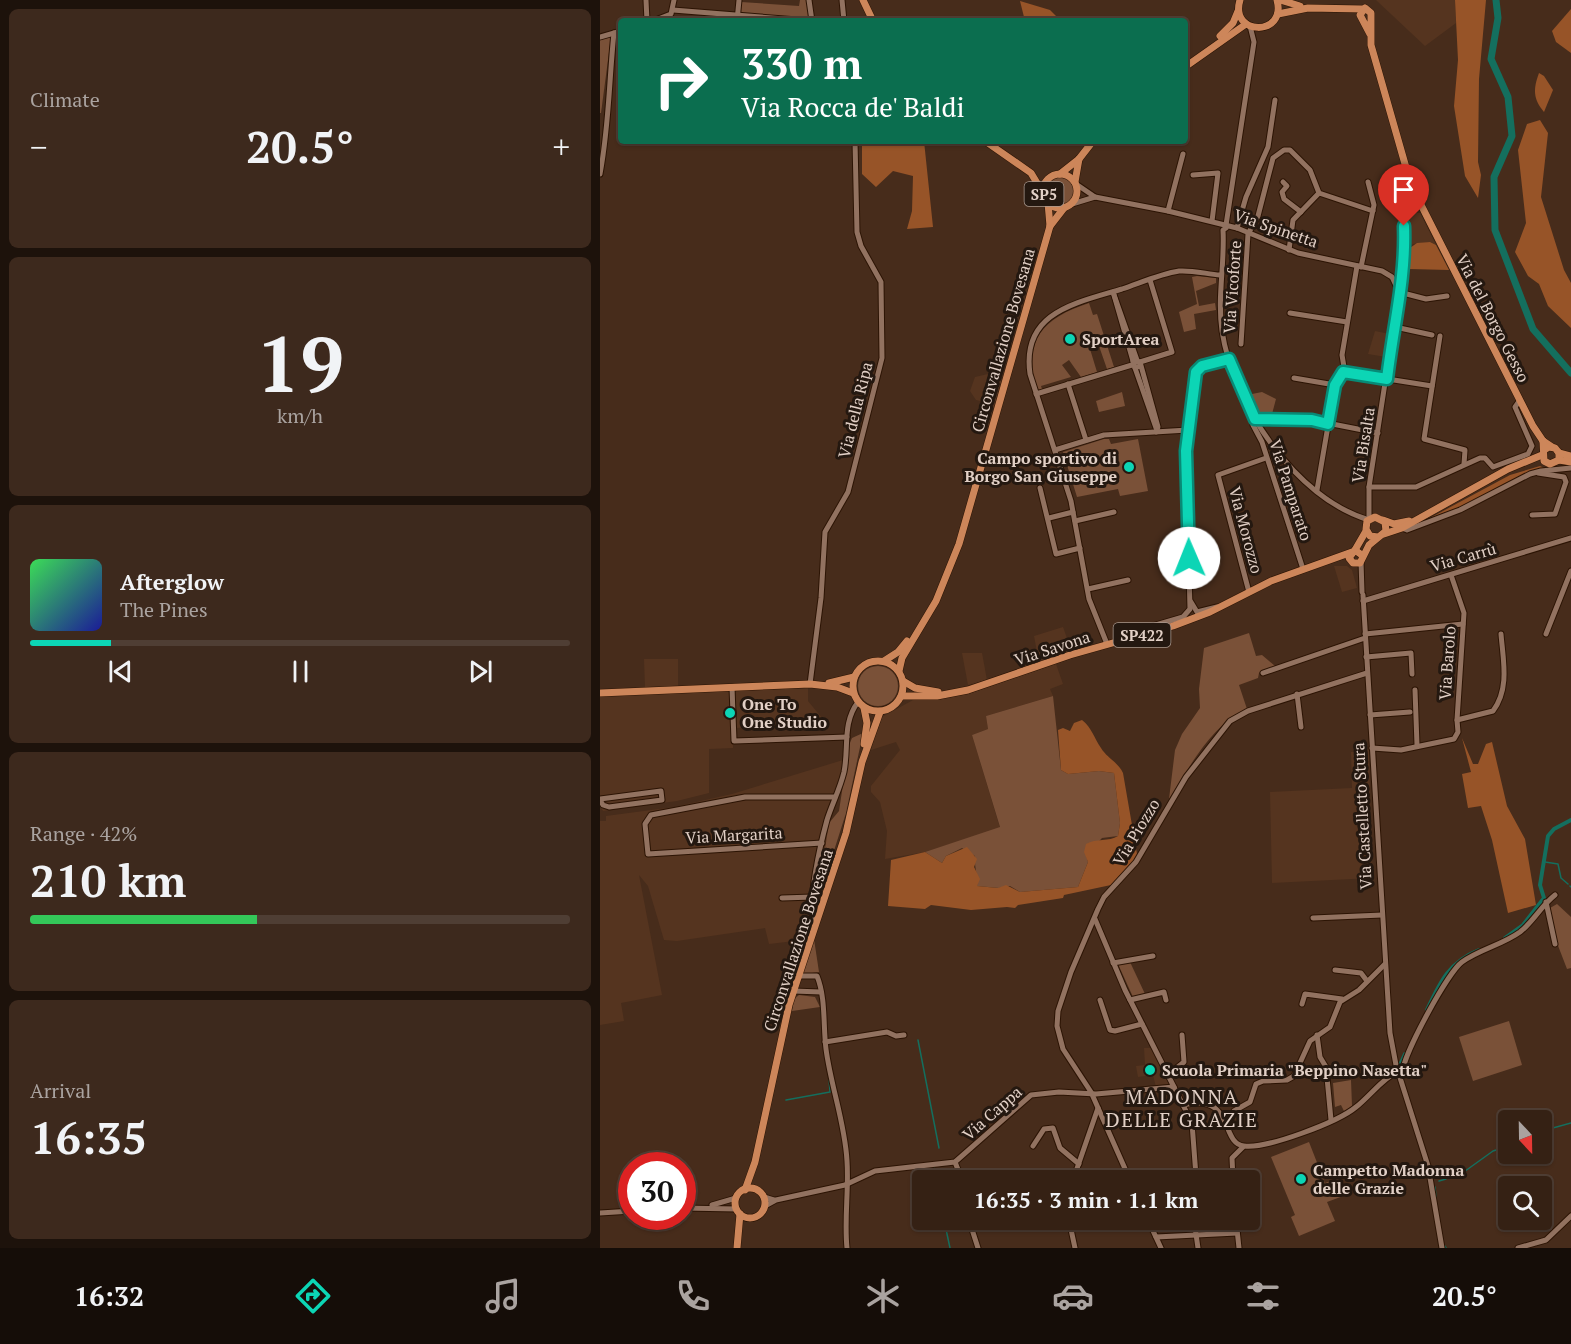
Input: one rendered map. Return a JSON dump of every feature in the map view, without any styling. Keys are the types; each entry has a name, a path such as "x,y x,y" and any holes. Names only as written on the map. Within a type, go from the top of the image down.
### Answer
{"main road":[{"path":"863,0 872,18"},
{"path":"1188,65 1233,23 1240,0"},
{"path":"1206,50 1248,25 1264,27 1273,22 1278,14 1279,0 1308,8"},
{"path":"1278,14 1308,8"},
{"name":"Via del Borgo Gesso","path":"1308,8 1349,9 1364,15 1412,195 1421,206 1543,441 1559,456"},
{"path":"1238,11 1248,25"},
{"path":"989,144 1031,173 1043,193"},
{"path":"1031,173 1056,175 1079,159 1091,144"},
{"path":"1075,183 1079,159"},
{"name":"SP5","path":"1056,175 1075,183 1077,197 1068,206 1056,207 1048,203 1043,193 1046,181 1056,175"},
{"name":"Circonvallazione Bovesana","path":"884,661 898,651 936,600 959,544 1050,226 1048,203"},
{"name":"Circonvallazione Bovesana","path":"1050,226 1068,206"},
{"name":"Via del Borgo Gesso","path":"1543,441 1543,456"},
{"path":"1366,530 1370,536 1381,536 1402,528 1498,475 1543,456 1552,447"},
{"path":"1543,456 1550,464 1559,456 1571,456"},
{"path":"1559,456 1571,462"},
{"path":"1352,563 1349,555 1366,530 1369,519 1381,518 1394,524 1414,520"},
{"path":"1353,551 1362,559 1386,528 1381,518"},
{"name":"Via Savona","path":"902,696 937,696 953,693 1107,644 1192,620 1249,592 1353,551"},
{"name":"SP422","path":"1352,563 1362,559"},
{"name":"Via Savona","path":"1325,561 1352,563"},
{"name":"Circonvallazione Bovesana","path":"899,672 902,658 918,627"},
{"path":"600,693 814,684 854,677 865,664 884,661 899,672 903,681 902,696 893,707 880,712 864,708 854,693 854,677"},
{"name":"Via Savona","path":"903,681 926,691 953,693"},
{"path":"814,684 837,687 854,693"},
{"name":"Circonvallazione Bovesana","path":"745,1190 755,1162 781,1032 846,832 867,739 864,708"},
{"name":"Circonvallazione Bovesana","path":"867,739 880,712"},
{"name":"Circonvallazione Bovesana","path":"755,1162 757,1190"},
{"path":"737,1248 739,1212 736,1198 745,1190 757,1190 764,1197 765,1206 760,1214 752,1218 739,1237"},
{"path":"739,1212 752,1218"}],"street":[{"path":"646,0 646,18"},
{"path":"662,18 668,16 673,10 674,0"},
{"path":"673,10 737,18 739,0"},
{"path":"809,0 811,18"},
{"path":"842,0 844,18"},
{"path":"1248,25 1254,42"},
{"path":"1264,27 1254,42 1220,275 1220,310 1229,359 1256,420 1286,462 1317,490 1359,517 1369,519"},
{"path":"600,37 618,32"},
{"path":"600,174 608,134 608,94 614,33"},
{"path":"1237,228 1246,197 1268,147 1275,100"},
{"name":"Via della Ripa","path":"814,684 825,532 848,492 882,358 881,282 861,246 857,232 855,144"},
{"name":"Via Vicoforte","path":"1241,344 1247,240 1258,216 1272,161 1284,150 1290,150 1305,164 1319,193"},
{"path":"1168,211 1183,154"},
{"path":"1193,175 1218,173 1212,221"},
{"path":"1283,182 1287,186 1282,192 1284,199 1301,212"},
{"path":"1317,490 1335,385 1343,372 1342,355 1347,322 1373,211 1373,199 1368,182"},
{"name":"Via Spinetta","path":"1075,183 1095,197 1212,221 1237,228 1289,250 1383,271 1392,277 1399,292"},
{"path":"1289,250 1293,220 1319,193 1373,211"},
{"path":"1404,206 1412,195"},
{"name":"Via Bisalta","path":"1369,519 1371,510 1369,487 1399,292 1405,273 1403,198 1412,195"},
{"name":"Via Spinetta","path":"1068,206 1095,197"},
{"path":"1107,644 1092,609 1073,512 1028,363 1032,341 1038,330 1059,310 1179,271 1220,275"},
{"path":"1036,394 1172,352 1150,280"},
{"path":"1399,292 1426,299 1447,296"},
{"path":"1114,293 1158,427 1156,430"},
{"path":"1290,313 1347,322"},
{"path":"1395,327 1432,335"},
{"path":"1440,336 1424,439 1465,450 1464,464"},
{"path":"1140,635 1142,629 1188,614 1191,601 1188,430 1196,372 1202,366 1229,359"},
{"path":"1343,372 1432,386"},
{"path":"1294,378 1335,385"},
{"path":"1068,384 1086,440"},
{"path":"1369,487 1416,487 1464,464 1485,458 1493,467 1528,454 1532,446 1515,407 1520,400"},
{"path":"1256,420 1312,420 1378,434"},
{"name":"Via Pamparato","path":"1256,420 1253,425 1262,442 1303,569"},
{"path":"1056,452 1104,435 1156,430 1188,430"},
{"name":"Via Morozzo","path":"1249,592 1218,475 1266,458"},
{"path":"1402,528 1407,530 1460,510 1523,477 1541,471 1571,468"},
{"path":"1532,515 1555,514 1566,482 1564,477 1538,473"},
{"path":"1040,488 1056,554 1080,548"},
{"path":"1371,510 1381,518"},
{"path":"1049,518 1073,512"},
{"path":"1075,521 1114,512"},
{"path":"1359,517 1366,530"},
{"name":"Via Carrù","path":"1363,596 1451,575 1571,538"},
{"name":"Via Castelletto Stura","path":"1362,559 1360,574 1390,1033 1428,1166 1442,1248"},
{"name":"Via Castelletto Stura","path":"1352,563 1360,574"},
{"path":"1546,634 1571,571"},
{"name":"Via Barolo","path":"1372,748 1401,750 1454,739 1457,735 1464,613 1451,575"},
{"path":"1088,589 1128,580"},
{"path":"1191,601 1197,612 1210,607 1220,608"},
{"path":"1263,673 1365,636 1464,624"},
{"name":"Via Barolo","path":"1457,720 1495,709 1506,674 1501,634"},
{"path":"1366,657 1411,653 1412,674"},
{"name":"Via Piozzo","path":"1126,1170 1091,1092 1063,1049 1057,1020 1071,972 1104,897 1136,862 1186,777 1222,729 1236,716 1367,673"},
{"path":"732,687 734,741 847,736"},
{"path":"1415,690 1417,745"},
{"path":"1298,694 1301,727"},
{"path":"815,924 812,916 813,897 822,843 845,764 847,720 858,702"},
{"path":"1370,715 1410,712"},
{"path":"662,791 662,800 651,802 609,807 603,805 600,799 662,791"},
{"name":"Via Margarita","path":"822,843 648,854 645,824 651,815 745,797 835,797"},
{"path":"1233,1170 1232,1158 1243,1147 1276,1143 1331,1120 1357,1107 1401,1071 1454,969 1467,959 1501,944 1522,930 1555,895"},
{"path":"782,898 813,897"},
{"path":"1546,903 1555,944"},
{"path":"1313,918 1382,915"},
{"path":"1093,920 1130,1000 1192,1123 1196,1170"},
{"path":"1087,934 1096,933 1102,936"},
{"path":"1113,963 1153,956"},
{"path":"1228,1126 1234,1111 1250,1102 1256,1084 1263,1081 1287,1080 1294,1076 1310,1041 1332,1023 1343,999 1359,990 1385,964"},
{"path":"1335,970 1361,974 1367,981"},
{"path":"798,976 817,976 821,992 825,1042 845,1142 847,1248"},
{"path":"793,991 821,992"},
{"path":"1130,1000 1164,992 1166,1000"},
{"path":"1302,1004 1305,994 1343,999"},
{"path":"1100,1000 1110,1030 1115,1031 1142,1024"},
{"path":"825,1042 887,1032 896,1036 904,1035"},
{"path":"1169,1074 1184,1062 1182,1035"},
{"path":"1317,1035 1320,1057 1326,1067 1331,1120"},
{"name":"Via Cappa","path":"776,1200 845,1185 875,1171 955,1162 1031,1095 1174,1087"},
{"path":"1184,1105 1199,1102 1208,1104 1220,1114 1233,1140 1243,1147"},
{"path":"1077,1170 1098,1108"},
{"path":"1094,1122 1104,1122"},
{"path":"1033,1146 1044,1130 1053,1128 1060,1148 1079,1164"},
{"name":"Via Cappa","path":"955,1162 958,1170"},
{"path":"764,1197 776,1200"},
{"path":"705,1207 736,1198"},
{"path":"765,1206 776,1200"},
{"path":"696,1207 739,1212"},
{"path":"600,1213 618,1212"},
{"path":"1518,1248 1546,1240 1571,1216"},
{"path":"972,1230 978,1248"},
{"path":"1071,1230 1075,1248"},
{"path":"1153,1230 1161,1248"},
{"path":"1197,1230 1198,1248"},
{"path":"1237,1230 1239,1248"},
{"path":"1156,1237 1237,1233"},
{"path":"1546,1240 1547,1248"}],"shaded area":[{"path":"800,0 807,0 810,18 739,13 741,2 799,6"},
{"path":"1376,0 1455,0 1456,23 1425,46"},
{"path":"1455,0 1486,0 1479,79 1478,162 1481,175 1478,198 1465,176 1454,106 1458,60"},
{"path":"1020,1 1050,10 1058,18 1024,18"},
{"path":"1571,9 1571,53 1556,42 1552,31"},
{"path":"611,37 601,113 600,113 600,40"},
{"path":"1539,73 1544,76 1553,90 1544,112 1535,94"},
{"path":"1540,120 1548,133 1541,197 1564,270 1571,283 1571,328 1548,306 1539,284 1528,276 1515,252 1526,223 1518,150 1527,124"},
{"path":"862,144 924,144 933,227 907,229 912,211 913,176 893,171 876,187 862,174"},
{"path":"1060,177 1070,181 1074,191 1070,201 1060,205 1050,201 1046,191 1050,181"},
{"path":"1407,213 1420,213 1436,245 1430,242 1413,244 1407,250"},
{"path":"1430,242 1436,245 1449,270 1409,269 1407,250 1417,243"},
{"path":"1192,277 1216,278 1216,283 1196,291 1199,306 1215,303 1216,310 1194,314 1196,329 1184,332 1179,312 1197,304"},
{"path":"1089,303 1093,315 1097,314 1114,367 1107,369 1099,346 1090,349 1097,372 1081,377 1069,360 1062,365 1071,377 1041,386 1042,389 1037,390 1032,357 1040,333 1059,316"},
{"path":"1375,331 1390,334 1386,357 1368,354"},
{"path":"1004,372 994,408 992,404 976,400 970,391 975,377"},
{"path":"1122,392 1125,406 1099,412 1096,401"},
{"path":"1262,392 1276,399 1272,414 1258,414 1247,395"},
{"path":"1109,439 1111,444 1138,439 1148,491 1120,496 1118,489 1077,497 1063,452"},
{"path":"1540,466 1544,468 1460,507 1430,518 1510,475"},
{"path":"1334,566 1347,566 1352,570 1357,588 1342,592"},
{"path":"1063,627 1072,652 1039,663 1034,636"},
{"path":"1249,633 1256,656 1262,655 1275,666 1259,673 1258,678 1239,685 1247,709 1234,716 1212,736 1169,799 1175,750 1182,734 1200,708 1199,689 1204,648"},
{"path":"962,653 982,653 987,680 968,685"},
{"path":"644,659 678,659 678,687 645,688"},
{"path":"1056,664 1063,684 1050,689 1053,696 986,716 988,729 972,735 1000,828 925,852 885,859 887,831 880,802 871,792 871,786 900,750 896,742 871,750 882,717 915,699 968,694"},
{"path":"878,666 892,672 898,686 892,700 878,706 864,700 858,686 864,672"},
{"path":"808,688 808,701 827,724 734,728 733,748 709,749 709,793 677,801 603,811 600,806 600,696"},
{"path":"1053,696 1061,770 1068,774 1099,771 1114,773 1120,823 1118,836 1102,838 1086,855 1088,862 1078,887 1020,892 1010,886 999,888 977,886 975,856 962,848 946,856 942,863 925,852 1000,827 972,735 988,729 986,716"},
{"path":"1082,720 1091,730 1103,751 1123,773 1137,854 1136,859 1111,885 1064,895 1063,898 1018,905 1015,908 971,910 931,905 925,909 888,906 891,860 925,852 942,863 946,856 967,847 977,859 974,867 980,879 977,886 998,888 1006,885 1020,892 1078,887 1088,862 1084,852 1086,844 1118,836 1120,823 1114,773 1099,771 1068,774 1061,770 1058,730 1063,728 1070,731 1074,723"},
{"path":"863,733 846,813 816,907 829,823 839,811 849,745 852,738"},
{"path":"1462,738 1473,764 1478,764 1486,744 1492,742 1507,806 1525,839 1536,905 1508,913 1492,840 1481,806 1468,808 1462,774 1471,772"},
{"path":"1369,750 1372,878 1272,883 1270,792 1352,788 1351,752"},
{"path":"843,760 848,761 829,824 816,907 803,940 769,944 765,928 677,941 664,940 648,886 639,875 662,995 621,1003 624,1021 600,1025 600,821 606,821 606,816 674,807 732,794"},
{"path":"1557,904 1571,917 1571,968 1567,969 1552,930 1550,908"},
{"path":"814,939 819,972 805,974 803,972"},
{"path":"1130,962 1145,994 1133,997 1118,964"},
{"path":"799,995 815,997 820,1007 792,1011 794,999"},
{"path":"1509,1021 1522,1065 1473,1081 1459,1037"},
{"name":"Scuola Primaria \"Beppino Nasetta\"","path":"1144,1048 1151,1048 1170,1085 1156,1087 1153,1075 1138,1077 1136,1066 1145,1065"},
{"path":"1351,1080 1352,1106 1344,1111 1341,1105 1335,1107 1333,1083"},
{"name":"Campetto Madonna delle Grazie","path":"1309,1142 1325,1183 1339,1178 1346,1195 1327,1202 1335,1221 1299,1236 1291,1217 1295,1215 1271,1157"}],"waterway":[{"path":"1496,0 1498,18 1491,59 1508,97 1512,136 1494,177 1495,230 1533,329 1571,373"},
{"path":"1505,938 1523,925 1544,898 1540,885 1548,836 1554,829 1571,820"},
{"path":"1545,862 1558,864 1561,878 1568,884"},
{"path":"1427,1010 1441,982 1453,967 1460,960 1479,950"},
{"path":"821,1008 822,1020"},
{"path":"918,1040 939,1148"},
{"path":"1400,1065 1405,1054"},
{"path":"786,1100 830,1092 829,1079"},
{"path":"1552,1128 1571,1123"},
{"path":"1461,1174 1498,1149"},
{"path":"934,1166 935,1170"},
{"path":"1449,1178 1457,1176"},
{"path":"1439,1181 1446,1179"},
{"path":"1435,1187 1436,1197"},
{"path":"946,1230 950,1248"}],"place":[{"name":"SportArea","path":"1070,339"},
{"name":"Campo sportivo di Borgo San Giuseppe","path":"1129,467"},
{"name":"One To One Studio","path":"730,713"},
{"name":"Scuola Primaria \"Beppino Nasetta\"","path":"1150,1070"},
{"name":"Campetto Madonna delle Grazie","path":"1301,1179"}],"district":[{"name":"MADONNA DELLE GRAZIE","path":"1182,1108"}],"route":[{"path":"1189,558 1186,451 1196,372 1202,366 1229,359 1239,387 1255,419 1312,420 1328,424 1335,385 1341,379 1343,372 1387,379 1399,292 1405,273 1404,226"}]}
